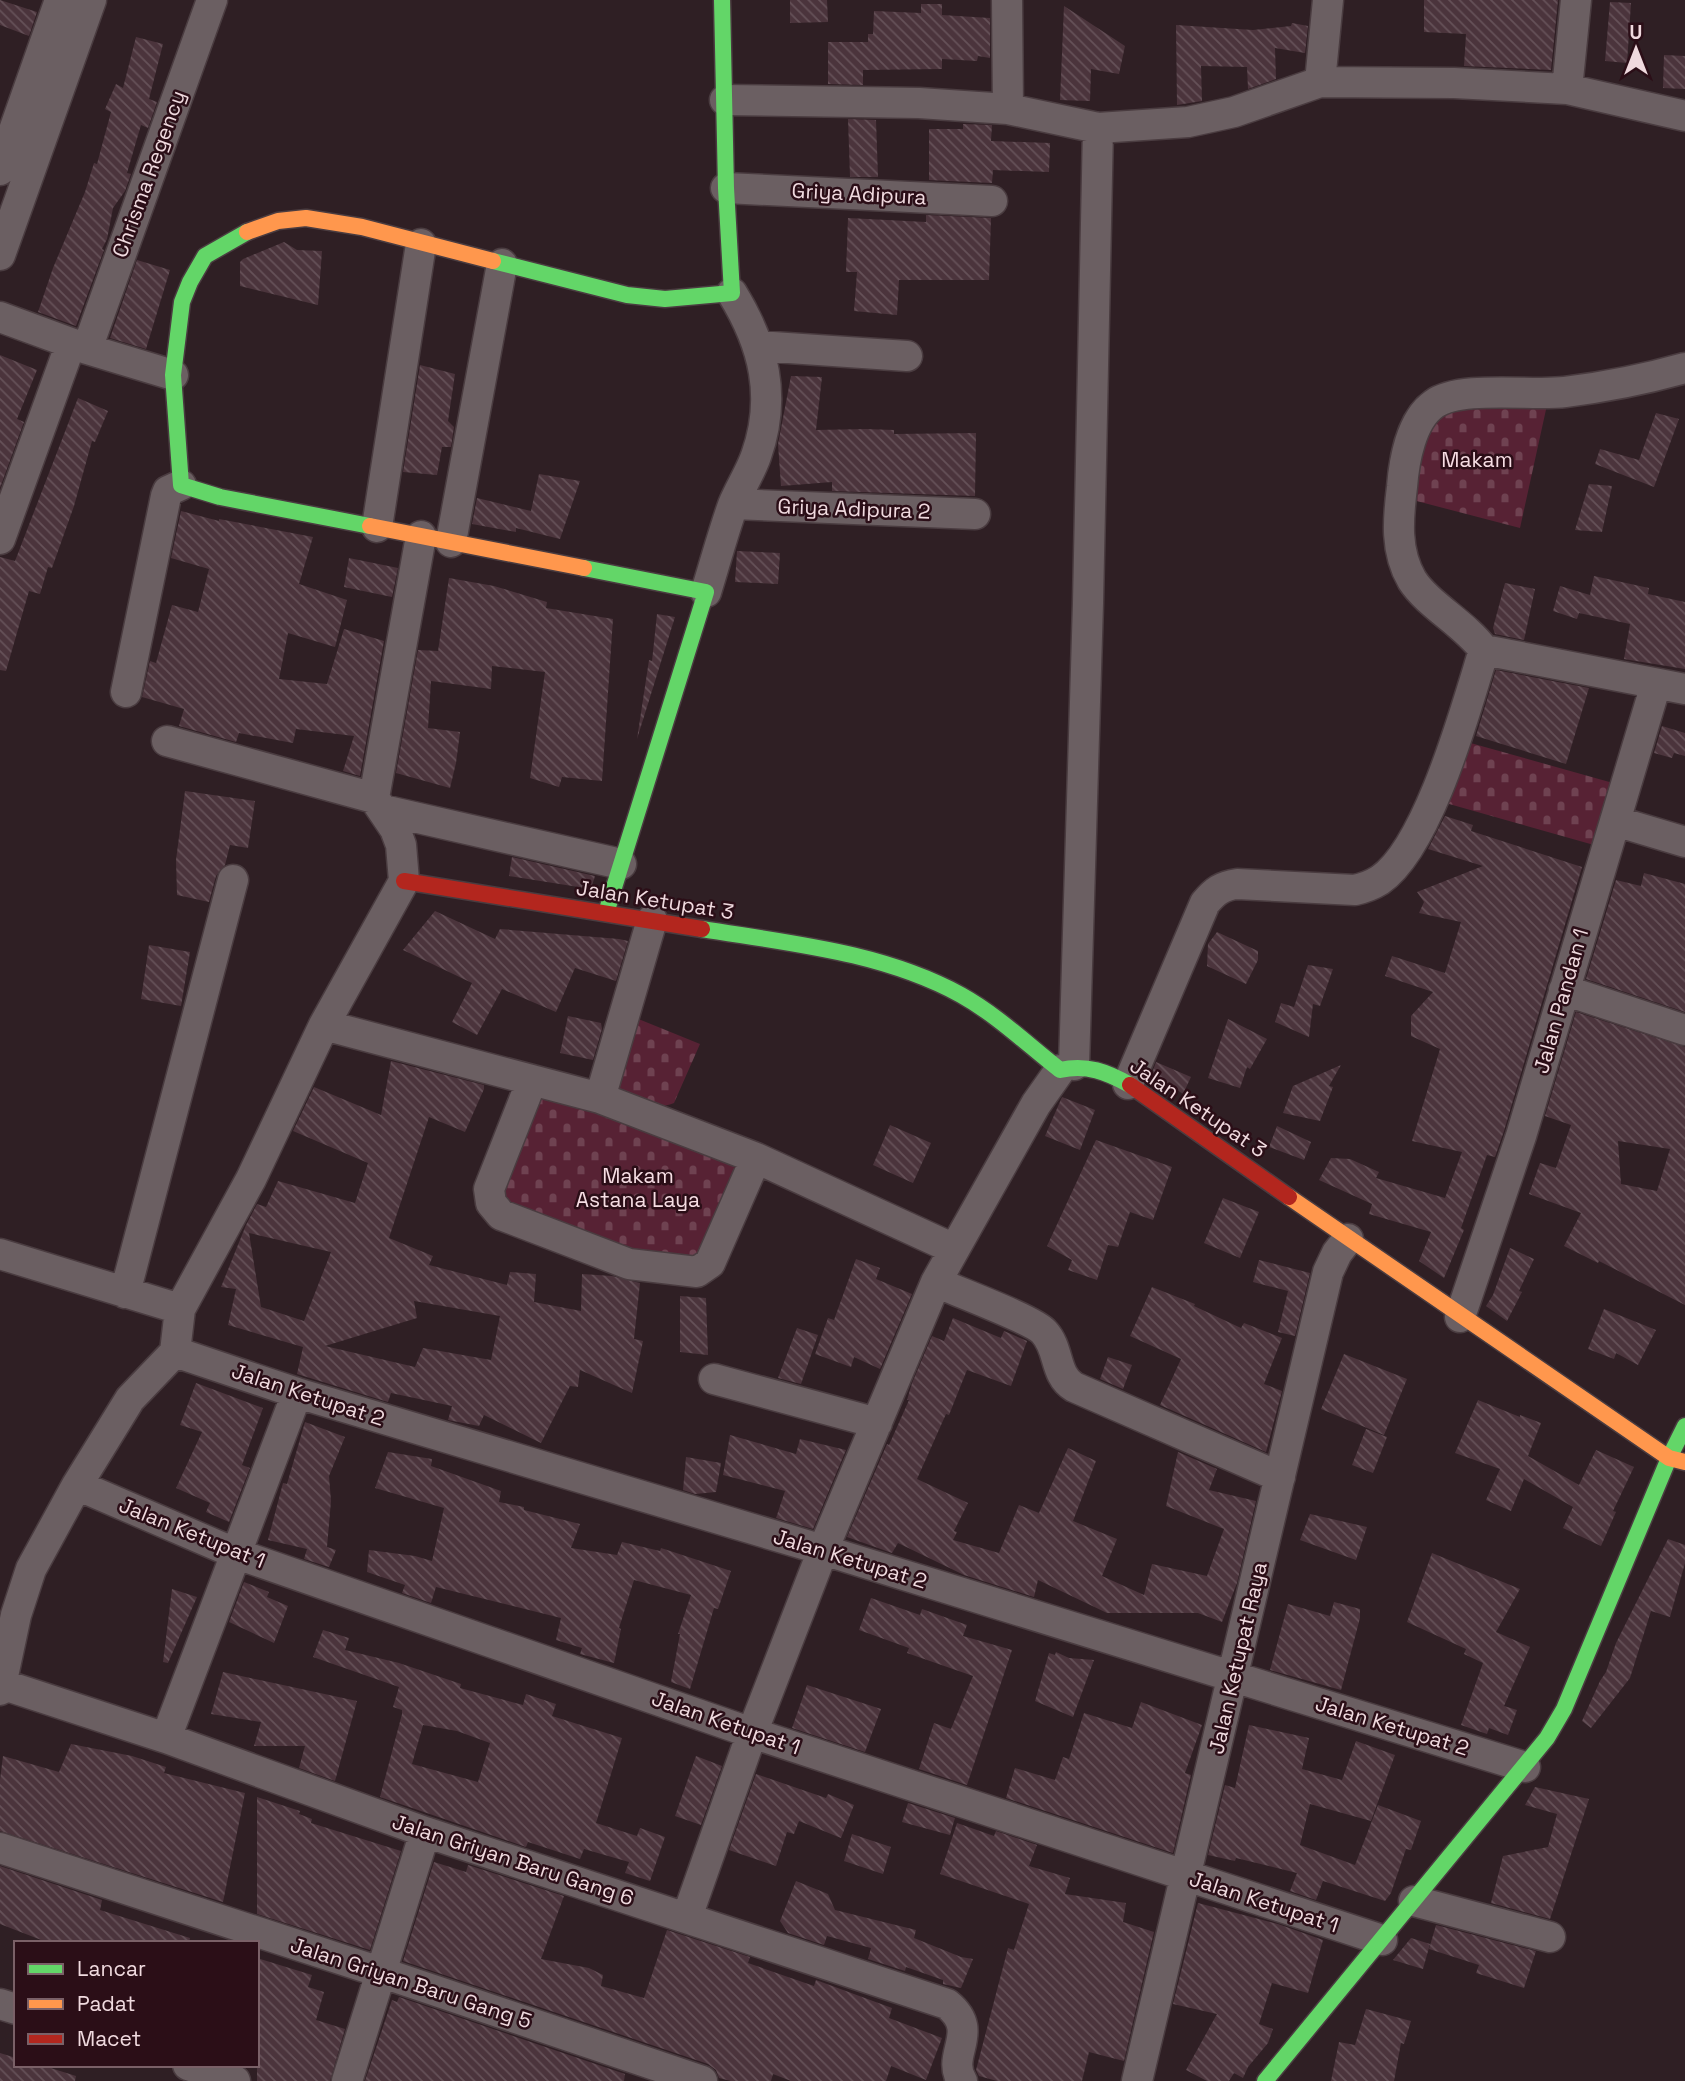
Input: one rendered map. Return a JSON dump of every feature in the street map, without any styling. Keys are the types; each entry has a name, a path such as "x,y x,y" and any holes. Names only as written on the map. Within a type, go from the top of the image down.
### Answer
{"street":[{"path":"0,170 60,0"},
{"path":"0,255 91,0"},
{"name":"Chrisma Regency","path":"0,539 79,346 212,0"},
{"path":"606,913 734,504 756,456 767,412 766,379 758,346 748,320 732,293 726,188 722,0"},
{"path":"1007,0 1007,108"},
{"path":"1320,82 1328,0"},
{"path":"1567,89 1576,0"},
{"path":"725,100 919,103 1007,108 1098,128 1188,122 1234,112 1320,82 1454,83 1567,89 1685,116"},
{"path":"687,1917 752,1733 823,1550 936,1282 1035,1104 1067,1067 1088,603 1098,128"},
{"name":"Griya Adipura","path":"726,188 992,201"},
{"path":"181,485 173,375 182,302 205,256 233,239 278,221 306,218 362,227 421,244 643,297 684,298 732,293"},
{"path":"377,527 421,244"},
{"path":"451,542 502,264"},
{"path":"0,317 79,346 173,375"},
{"path":"758,346 907,356"},
{"path":"1685,368 1648,378 1562,392 1453,396 1434,403 1421,417 1412,440 1403,477 1399,511 1399,546 1404,566 1415,584 1470,633 1484,650 1685,689"},
{"path":"126,692 166,496 168,491 181,485 219,497 706,592"},
{"name":"Griya Adipura 2","path":"734,504 975,514"},
{"path":"1,1687 22,1591 41,1548 130,1399 175,1352 180,1309 251,1179 324,1025 404,881 401,845 395,829 378,804 421,536"},
{"path":"1128,1084 1205,903 1214,892 1237,884 1355,890 1368,887 1391,871 1416,834 1448,764 1484,650"},
{"name":"Jalan Pandan 1","path":"1460,1317 1521,1136 1656,684"},
{"path":"167,741 378,804 621,864"},
{"path":"1615,821 1685,842"},
{"path":"125,1293 233,880"},
{"name":"Jalan Ketupat 3","path":"404,881 652,920 855,956 917,974 963,997 1067,1067 1092,1068 1151,1098 1460,1317 1677,1460"},
{"path":"600,1098 652,920"},
{"path":"1564,990 1685,1030"},
{"path":"324,1025 600,1098 756,1158 954,1249"},
{"path":"532,1080 489,1189 494,1209 501,1215 629,1264 697,1272 710,1264 756,1158"},
{"name":"Jalan Ketupat Raya","path":"1137,2081 1328,1272 1337,1253 1348,1239"},
{"path":"0,1254 180,1309"},
{"path":"936,1282 1041,1328 1052,1345 1061,1374 1066,1382 1074,1387 1280,1477"},
{"name":"Jalan Ketupat 2","path":"175,1352 297,1394 823,1550 1525,1767"},
{"path":"714,1379 877,1423"},
{"path":"166,1738 297,1394"},
{"path":"1265,2081 1547,1738 1564,1709 1677,1460 1685,1426"},
{"name":"Jalan Ketupat 1","path":"77,1485 237,1554 752,1733 1382,1940"},
{"name":"Jalan Griyan Baru Gang 6","path":"1,1687 166,1738 425,1832 947,2004 962,2020 958,2074 962,2081"},
{"path":"347,2081 425,1832"},
{"name":"Jalan Griyan Baru Gang 5","path":"0,1848 702,2081"},
{"path":"1414,1901 1550,1937"},
{"path":"194,2067 235,2081"}],"green space":[{"name":"Makam","path":"1484,404 1547,405 1520,528 1405,498 1418,439 1449,410"},
{"path":"1467,742 1613,783 1594,845 1435,800"},
{"name":"Makam Astana Laya","path":"636,1018 700,1044 674,1103 651,1106 630,1097 617,1087"},
{"name":"Makam Astana Laya","path":"543,1088 748,1166 707,1258 634,1256 499,1200"}],"building":[{"path":"0,0 37,12 29,36 0,25"},
{"path":"790,0 827,0 828,22 790,23"},
{"path":"1424,0 1558,0 1551,70 1464,66 1466,34 1424,32"},
{"path":"1610,2 1631,3 1627,63 1605,61"},
{"path":"921,4 942,4 942,15 990,18 990,58 978,56 977,61 942,59 942,69 863,70 863,85 828,84 828,42 868,42 868,34 873,34 874,11 921,13"},
{"path":"1064,6 1125,46 1119,74 1091,69 1090,101 1060,100"},
{"path":"1292,23 1308,26 1305,53 1275,48 1276,79 1248,89 1247,67 1201,66 1202,101 1177,105 1176,25 1253,30 1291,26"},
{"path":"136,37 163,44 149,99 157,102 148,128 141,125 127,173 131,174 125,191 113,208 107,239 102,249 104,250 76,326 38,312 94,163 97,164 111,112 105,109 116,84 123,88"},
{"path":"1664,55 1685,56 1685,89 1663,88"},
{"path":"848,119 876,120 878,177 850,177"},
{"path":"963,124 992,125 991,141 1050,143 1049,172 993,170 992,183 929,180 929,129 963,129"},
{"path":"926,215 991,218 989,280 899,280 897,315 854,311 857,272 846,272 848,218 926,222"},
{"path":"284,242 297,250 322,251 318,305 240,286 240,262 243,259"},
{"path":"137,260 170,270 146,349 110,338"},
{"path":"0,355 37,370 17,419 24,422 0,488"},
{"path":"420,365 455,374 448,421 454,427 451,447 442,447 437,475 403,472"},
{"path":"791,376 822,377 816,430 894,430 894,434 976,433 975,496 832,491 832,482 781,486 778,444"},
{"path":"78,398 108,411 95,442 92,441 74,506 52,568 48,567 40,594 29,591 6,671 0,670 0,557 15,561"},
{"path":"1656,413 1679,419 1654,487 1595,464 1600,449 1639,460"},
{"path":"539,474 580,481 560,539 516,528 516,532 472,524 477,498 531,511"},
{"path":"1589,484 1612,486 1602,532 1575,530"},
{"path":"181,511 219,521 313,537 299,584 347,600 335,647 288,633 279,679 327,684 344,629 384,641 360,776 343,771 354,736 296,729 293,743 239,733 236,742 179,726 184,709 142,697 150,661 156,663 172,605 198,612 209,569 171,558"},
{"path":"737,551 780,553 778,584 735,582"},
{"path":"349,558 398,568 392,597 344,587"},
{"path":"1594,576 1649,588 1648,594 1685,602 1685,669 1624,659 1630,624 1579,613 1577,619 1553,611 1560,586 1590,595"},
{"path":"449,578 494,586 547,602 546,608 613,619 602,781 562,777 559,787 530,778 545,672 492,666 491,689 431,681 428,728 460,732 450,788 396,773 418,650 438,651"},
{"path":"1505,583 1535,589 1524,640 1495,634 1493,628"},
{"path":"657,614 675,617 637,739 649,660 652,661"},
{"path":"1496,670 1589,688 1566,764 1476,736"},
{"path":"1662,726 1685,733 1685,756 1674,753 1672,758 1654,753"},
{"path":"185,791 255,801 248,848 230,845 225,865 216,876 209,902 177,895 176,860"},
{"path":"1445,816 1473,825 1471,831 1582,867 1504,1131 1495,1157 1487,1155 1461,1228 1464,1230 1444,1278 1419,1261 1431,1232 1369,1214 1372,1204 1319,1180 1331,1158 1350,1159 1379,1172 1376,1178 1445,1198 1462,1152 1412,1141 1440,1049 1411,1036 1411,1016 1433,992 1385,976 1392,956 1445,973 1461,922 1419,913 1424,902 1417,892 1483,866 1428,849"},
{"path":"512,857 595,876 591,889 509,876"},
{"path":"1644,873 1685,884 1685,1012 1586,979 1616,880 1641,886"},
{"path":"435,911 495,939 500,929 628,941 616,981 575,968 556,1012 502,989 477,1035 452,1022 472,983 403,950"},
{"path":"1217,932 1258,951 1258,960 1246,984 1207,966 1208,944"},
{"path":"149,945 190,952 181,1006 141,999"},
{"path":"1308,965 1333,969 1320,1006 1313,1004 1309,1037 1275,1022 1281,1003 1294,1007"},
{"path":"1576,1012 1685,1047 1685,1305 1564,1246 1581,1213 1529,1194 1540,1163 1556,1168 1571,1125 1545,1116","holes":["1618,1141 1670,1149 1657,1191 1621,1184"]},
{"path":"568,1016 601,1023 602,1029 593,1060 560,1053"},
{"path":"1228,1019 1267,1039 1250,1069 1247,1067 1240,1088 1208,1078"},
{"path":"391,1061 484,1085 465,1132 429,1117 389,1238 433,1256 429,1265 507,1285 510,1272 536,1274 534,1302 581,1311 582,1274 612,1276 640,1283 634,1339 643,1341 632,1393 580,1370 578,1387 570,1386 541,1443 484,1415 479,1426 448,1420 452,1406 391,1393 388,1402 297,1374 303,1347 228,1325 236,1289 221,1287 257,1204 266,1207 278,1181 355,1203 368,1163 293,1131 314,1087 381,1115","holes":["249,1233 331,1252 304,1321 261,1307","414,1301 500,1316 491,1360 423,1348 415,1367 325,1346 417,1318"]},
{"path":"1156,1062 1191,1077 1183,1094 1152,1073"},
{"path":"1341,1065 1329,1086 1333,1087 1320,1121 1283,1113 1293,1086"},
{"path":"1062,1097 1095,1110 1080,1150 1045,1136"},
{"path":"890,1125 931,1143 913,1183 873,1165"},
{"path":"1277,1126 1311,1142 1304,1160 1269,1147"},
{"path":"1096,1140 1172,1167 1153,1220 1130,1212 1118,1247 1108,1245 1097,1280 1068,1270 1072,1260 1047,1246"},
{"path":"1223,1198 1259,1212 1240,1258 1204,1243"},
{"path":"1510,1248 1534,1259 1519,1291 1522,1292 1507,1321 1486,1306 1493,1295"},
{"path":"856,1259 880,1268 876,1279 912,1294 880,1369 854,1357 851,1367 815,1354 828,1318 834,1320"},
{"path":"1259,1260 1310,1273 1295,1336 1278,1332 1288,1291 1253,1282"},
{"path":"1152,1287 1195,1304 1194,1306 1241,1328 1244,1323 1282,1338 1264,1384 1282,1391 1266,1452 1160,1405 1181,1359 1130,1336"},
{"path":"680,1296 706,1298 708,1355 680,1352"},
{"path":"1604,1309 1656,1330 1638,1365 1616,1353 1614,1359 1588,1349"},
{"path":"953,1318 1001,1338 1004,1331 1027,1341 1011,1386 967,1370 949,1415 946,1414 917,1479 968,1503 954,1531 957,1532 953,1540 999,1553 1019,1505 1039,1513 1068,1448 1096,1461 1073,1521 1117,1539 1102,1576 1144,1595 1152,1564 1207,1576 1224,1529 1166,1506 1178,1452 1217,1469 1209,1490 1256,1501 1237,1583 1222,1622 1198,1613 1107,1613 1038,1580 1034,1597 964,1575 898,1543 892,1553 847,1537 909,1400 912,1383 932,1336 944,1341"},
{"path":"797,1328 818,1335 801,1384 778,1378"},
{"path":"1344,1354 1407,1379 1384,1435 1321,1409"},
{"path":"1108,1357 1132,1365 1123,1389 1100,1379"},
{"path":"196,1383 263,1408 242,1465 250,1468 229,1522 206,1512 210,1503 176,1488 202,1432 180,1425"},
{"path":"1478,1400 1541,1423 1528,1456 1579,1485 1596,1450 1634,1467 1613,1511 1616,1512 1601,1546 1563,1528 1573,1507 1524,1479 1511,1511 1486,1500 1500,1469 1455,1453"},
{"path":"305,1422 345,1437 329,1476 331,1501 327,1547 336,1550 329,1567 304,1559 307,1549 268,1540 283,1483 287,1484"},
{"path":"1366,1429 1387,1437 1373,1473 1352,1465"},
{"path":"730,1435 796,1454 800,1439 846,1450 813,1529 776,1518 785,1491 723,1475"},
{"path":"388,1452 432,1459 431,1466 501,1491 499,1502 580,1524 571,1548 617,1555 622,1542 660,1551 661,1548 731,1571 718,1609 714,1608 690,1689 671,1682 678,1634 691,1595 634,1580 619,1628 621,1629 614,1663 580,1654 582,1648 556,1640 561,1618 436,1587 431,1603 402,1593 405,1585 367,1572 369,1550 432,1561 444,1508 375,1488"},
{"path":"686,1457 721,1463 716,1492 695,1494 683,1490"},
{"path":"1310,1514 1367,1527 1356,1560 1300,1540"},
{"path":"1668,1539 1685,1545 1685,1563 1670,1617 1651,1611 1630,1678 1591,1728 1582,1721 1606,1672 1616,1643"},
{"path":"1432,1553 1520,1589 1496,1632 1530,1647 1504,1706 1517,1710 1508,1735 1489,1728 1487,1734 1461,1725 1483,1663 1464,1654 1466,1649 1407,1622"},
{"path":"244,1582 269,1592 267,1597 288,1606 274,1643 229,1622"},
{"path":"172,1589 197,1597 168,1663 163,1662"},
{"path":"871,1598 920,1615 922,1609 967,1625 963,1636 1012,1650 967,1785 919,1769 934,1723 951,1729 973,1676 907,1653 909,1648 859,1630"},
{"path":"1334,1602 1360,1609 1341,1690 1270,1670 1288,1604 1330,1616"},
{"path":"323,1630 349,1638 345,1650 399,1663 461,1684 460,1688 523,1705 526,1694 556,1704 552,1716 622,1738 596,1823 637,1836 640,1828 665,1837 650,1881 625,1873 629,1862 584,1849 580,1859 528,1842 526,1847 380,1797 402,1714 402,1710 393,1707 399,1687 313,1657","holes":["423,1725 457,1731 490,1743 478,1782 412,1764"]},
{"path":"1056,1652 1069,1658 1094,1660 1073,1717 1035,1701 1049,1653 1055,1655"},
{"path":"223,1672 357,1701 335,1781 299,1768 305,1746 254,1746 261,1722 211,1714"},
{"path":"807,1685 881,1709 865,1752 792,1728"},
{"path":"1141,1702 1202,1725 1185,1773 1191,1775 1173,1853 1006,1798 1015,1768 1055,1780 1063,1757 1069,1759 1084,1713 1132,1728"},
{"path":"1249,1725 1309,1738 1302,1769 1342,1780 1356,1741 1395,1755 1371,1821 1310,1804 1300,1845 1355,1865 1378,1805 1421,1821 1411,1850 1406,1849 1391,1893 1385,1901 1323,1881 1316,1900 1290,1891 1297,1873 1236,1858 1235,1861 1208,1855 1225,1785 1235,1788"},
{"path":"71,1744 132,1756 166,1767 164,1773 245,1793 223,1902 0,1831 3,1756 59,1772"},
{"path":"696,1756 722,1766 701,1825 675,1816"},
{"path":"756,1774 826,1798 828,1794 854,1805 841,1838 799,1821 794,1834 787,1832 776,1866 729,1850"},
{"path":"1535,1787 1589,1799 1550,1919 1491,1903 1503,1856 1548,1847 1557,1814 1525,1805"},
{"path":"257,1797 300,1811 299,1814 312,1819 311,1823 401,1851 370,1950 257,1914"},
{"path":"908,1803 955,1818 950,1835 902,1822"},
{"path":"957,1823 994,1836 996,1831 1037,1845 1029,1866 1070,1878 1065,1894 1126,1903 1123,1922 1154,1932 1124,2061 1089,2052 1082,2081 997,2081 979,2076 976,2070 1008,1948 1014,1950 1029,1904 940,1874"},
{"path":"852,1834 891,1847 883,1874 844,1861"},
{"path":"434,1862 466,1872 468,1865 564,1896 541,1959 589,1968 603,1975 601,1986 644,1998 667,1930 750,1957 748,1963 814,1986 816,1980 892,2008 889,2018 942,2038 926,2080 891,2066 886,2081 791,2081 773,2074 771,2081 731,2081 719,2078 716,2070 708,2064 403,1961"},
{"path":"0,1866 102,1900 100,1910 190,1938 189,1941 44,1941 0,1924"},
{"path":"796,1881 828,1894 835,1910 916,1930 914,1938 961,1957 973,1959 961,1988 943,1984 943,1980 906,1967 905,1971 868,1959 871,1948 827,1936 824,1945 788,1933 780,1921"},
{"path":"1198,1903 1278,1924 1323,1940 1308,1993 1272,1983 1259,2024 1273,2029 1268,2043 1248,2067 1243,2078 1234,2073 1229,2081 1207,2081 1186,2070 1217,2014 1173,2004"},
{"path":"1436,1925 1536,1951 1524,1988 1476,1973 1479,1965 1429,1949"},
{"path":"1411,1938 1430,1944 1423,1969 1393,1960"},
{"path":"259,1959 312,1975 308,1987 324,1992 316,2020 345,2029 330,2081 257,2081"},
{"path":"399,1997 625,2074 624,2081 365,2081 392,2000 397,2002"},
{"path":"1366,2009 1411,2021 1404,2044 1401,2043 1394,2081 1331,2081 1339,2042 1355,2045"},
{"path":"0,2053 14,2057 14,2067 47,2067 76,2076 75,2081 0,2081"}],"traffic: fast":[{"path":"493,261 627,295 665,299 732,293 726,188 722,0"},
{"path":"247,232 205,256 182,302 173,375 181,485 220,497 370,526"},
{"path":"584,568 706,592 606,913"},
{"path":"702,929 834,951 931,980 961,995 1000,1021 1060,1070 1096,1070 1130,1085"},
{"path":"1265,2081 1547,1738 1564,1709 1669,1458 1685,1426"}],"traffic: slow":[{"path":"247,232 278,221 306,218 362,227 493,261"},
{"path":"370,526 584,568"},
{"path":"1289,1197 1669,1458 1685,1462"}],"traffic: jam":[{"path":"404,881 702,929"},
{"path":"1130,1085 1289,1197"}]}
